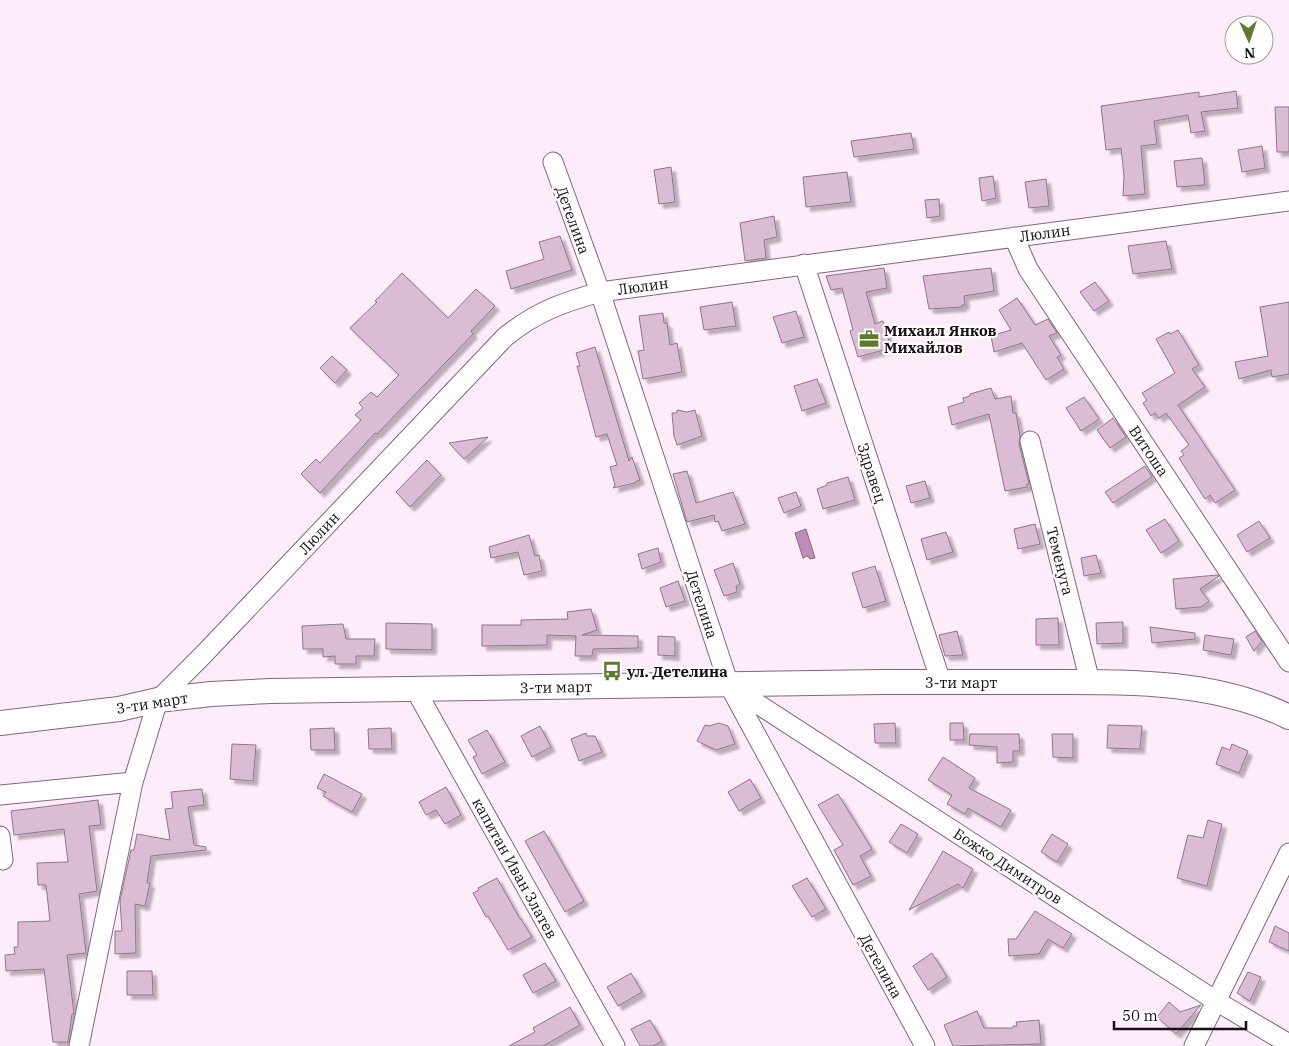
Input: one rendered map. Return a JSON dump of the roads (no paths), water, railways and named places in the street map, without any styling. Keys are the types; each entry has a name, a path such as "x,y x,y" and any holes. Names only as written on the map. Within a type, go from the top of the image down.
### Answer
{"street":[{"name":"Детелина","path":"553,162 600,292 729,685 925,1046"},
{"name":"Люлин","path":"158,700 211,647 505,337 524,322 547,310 600,292 1289,201"},
{"name":"Витоша","path":"1014,237 1028,270 1289,662"},
{"name":"Здравец","path":"804,264 941,682"},
{"name":"Теменуга","path":"1030,441 1090,682"},
{"name":"3-ти март","path":"0,723 212,694 941,682 1161,684 1196,688 1268,706 1289,717"},
{"name":"Божко Димитров","path":"729,685 1216,1000 1289,1044"},
{"name":"капитан Иван Златев","path":"415,690 614,1046"},
{"path":"79,1046 133,782 158,700"},
{"path":"0,795 133,782"},
{"path":"0,836 3,860"},
{"path":"1194,1046 1289,853"}],"place":[{"name":"Михаил Янков Михайлов","path":"869,339"},
{"name":"ул. Детелина","path":"612,671"}]}
